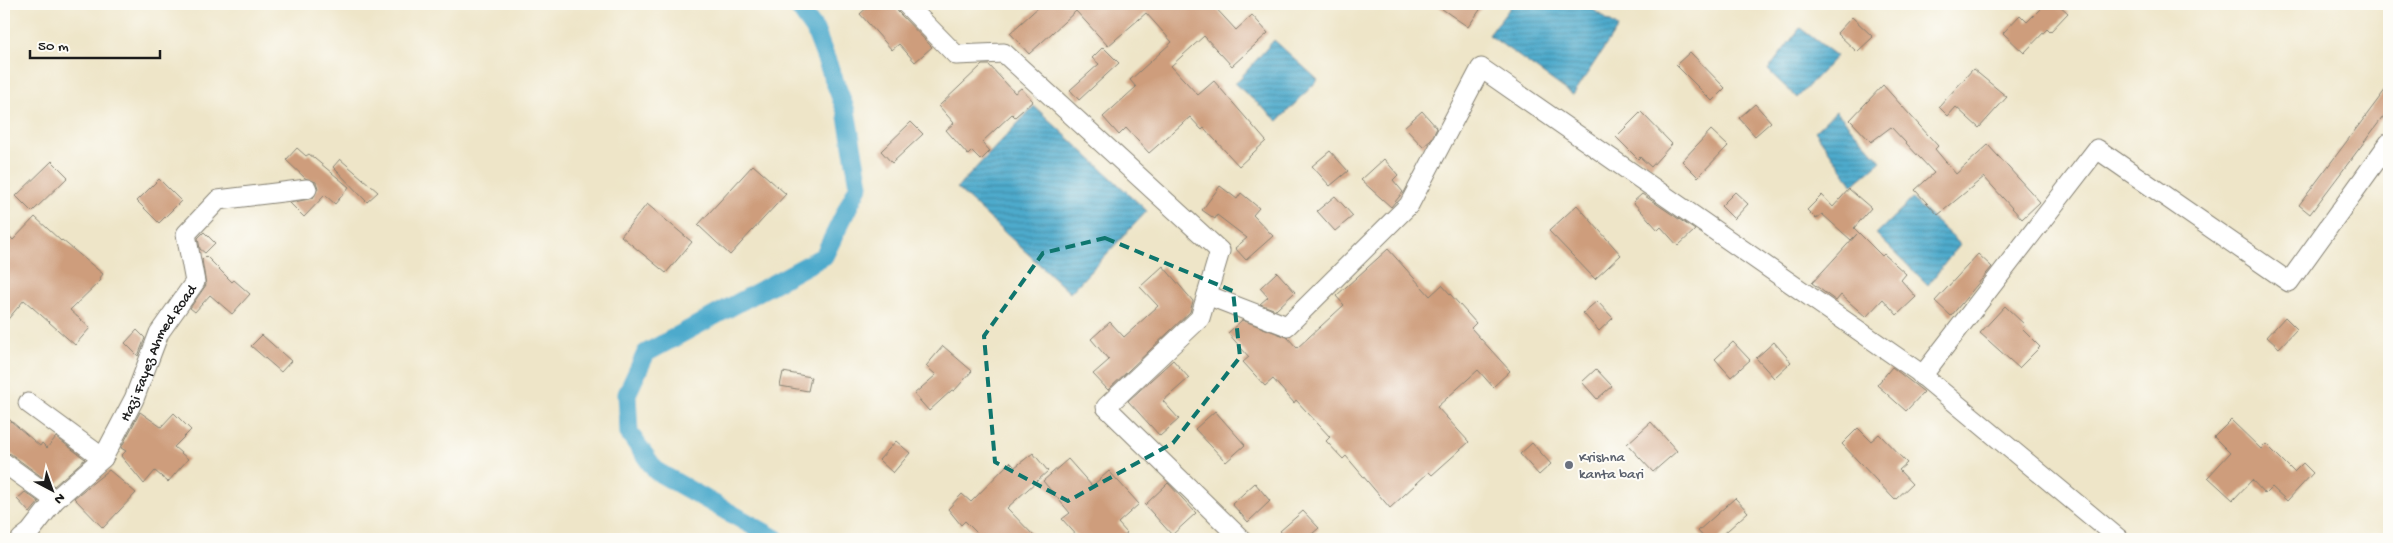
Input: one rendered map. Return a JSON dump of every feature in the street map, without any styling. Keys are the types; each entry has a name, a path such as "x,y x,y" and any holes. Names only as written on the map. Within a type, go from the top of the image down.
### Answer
{"street":[{"path":"906,4 956,55 1004,53 1220,251 1200,318 1106,407 1241,539"},
{"path":"1207,295 1287,326 1409,205 1481,68 1922,376 2119,539"},
{"path":"1922,376 2097,149 2289,282 2389,143"},
{"name":"Hazi Fayez Ahmed Road","path":"21,539 30,532 55,500 103,458 134,399 159,333 196,282 186,234 218,200 307,189"},
{"path":"28,403 103,458"},
{"path":"4,463 55,500"}],"highlighted area":[{"path":"1105,238 1233,291 1240,357 1173,443 1068,501 995,462 984,336 1043,253"}],"water":[{"path":"1513,4 1585,4 1618,27 1573,95 1489,35"},
{"path":"1800,28 1837,56 1797,98 1768,70"},
{"path":"1274,40 1318,80 1278,121 1235,84"},
{"path":"1034,106 1147,211 1070,293 957,188"},
{"path":"1836,111 1881,161 1853,185 1815,131"},
{"path":"1912,199 1960,244 1928,285 1876,234"}],"building":[{"path":"871,4 895,4 898,12 932,47 915,62 899,44 892,50 860,14"},
{"path":"1042,4 1212,4 1236,30 1252,15 1268,33 1232,66 1204,36 1171,66 1198,95 1214,81 1266,141 1239,166 1204,128 1202,130 1190,117 1149,153 1126,128 1119,135 1103,117 1136,87 1130,80 1172,42 1146,13 1108,46 1076,11 1029,54 1010,33"},
{"path":"1435,4 1484,4 1468,27"},
{"path":"2045,4 2058,4 2068,13 2050,32 2047,29 2024,53 2003,33 2020,15 2027,22"},
{"path":"1852,17 1873,37 1857,52 1837,33"},
{"path":"1103,47 1119,63 1079,100 1070,90 1099,64 1092,58"},
{"path":"1690,52 1725,88 1712,101 1676,65"},
{"path":"982,65 989,65 1015,93 1021,88 1033,101 1015,117 1012,114 982,142 990,151 981,160 972,151 968,155 946,130 954,123 939,106"},
{"path":"1973,69 2007,97 1979,128 1956,107 1948,116 1939,107"},
{"path":"1883,85 1938,146 1935,149 1956,174 1988,145 2040,202 2022,219 1984,177 1938,215 1915,190 1934,173 1891,127 1871,142 1850,120"},
{"path":"2389,85 2389,109 2310,214 2299,205"},
{"path":"1755,104 1771,122 1755,136 1739,118"},
{"path":"1422,111 1437,128 1431,140 1423,147 1404,127"},
{"path":"1641,112 1672,144 1651,167 1640,157 1638,159 1616,137"},
{"path":"911,122 923,134 892,163 881,151"},
{"path":"1711,130 1728,146 1698,177 1682,161"},
{"path":"297,148 306,156 309,154 349,187 335,204 325,195 304,217 290,203 313,198 318,188 316,182 305,178 286,160"},
{"path":"1330,151 1348,171 1330,186 1312,166"},
{"path":"340,159 378,192 367,202 333,167"},
{"path":"1384,159 1398,175 1393,180 1403,192 1391,207 1361,180"},
{"path":"52,161 68,177 32,212 16,196"},
{"path":"753,165 786,194 730,255 698,225"},
{"path":"159,179 181,201 159,223 137,201"},
{"path":"1220,186 1237,199 1241,193 1259,208 1253,215 1273,236 1246,260 1235,248 1247,238 1217,215 1215,219 1202,210"},
{"path":"1849,189 1871,208 1854,228 1882,256 1884,254 1906,274 1901,280 1916,297 1897,315 1883,299 1866,317 1841,295 1836,301 1812,283 1857,234 1851,240 1822,214 1816,219 1807,210 1822,195 1833,207"},
{"path":"1735,192 1748,204 1734,219 1721,206"},
{"path":"1642,194 1695,230 1678,246 1661,227 1658,230 1633,202"},
{"path":"1335,196 1353,216 1335,231 1317,211"},
{"path":"647,204 692,242 666,273 621,236"},
{"path":"1577,205 1621,255 1595,279 1549,231"},
{"path":"35,217 61,241 103,274 100,278 101,280 70,310 90,328 75,345 24,300 4,324 4,230 13,240"},
{"path":"204,232 215,243 205,253 200,249 198,238"},
{"path":"1388,249 1430,296 1442,285 1476,323 1471,328 1510,371 1493,387 1478,370 1437,407 1469,442 1432,475 1429,472 1390,508 1346,456 1343,459 1326,441 1330,437 1296,400 1294,403 1273,379 1265,386 1243,362 1249,357 1228,333 1242,320 1287,337 1297,348 1344,305 1336,296"},
{"path":"1978,254 1992,267 1951,316 1935,301"},
{"path":"206,256 232,282 234,280 250,294 232,314 210,295 195,312 190,308 206,285 202,260"},
{"path":"1163,266 1193,301 1190,312 1108,390 1093,374 1109,360 1091,339 1110,322 1124,337 1158,306 1140,287"},
{"path":"1277,272 1295,292 1276,310 1260,304 1268,297 1260,288"},
{"path":"1597,301 1613,318 1599,331 1583,313"},
{"path":"2005,306 2025,325 2022,329 2040,347 2019,368 1980,333"},
{"path":"2285,317 2297,329 2279,348 2267,337"},
{"path":"137,330 145,338 138,356 125,343"},
{"path":"262,335 291,361 281,372 251,346"},
{"path":"1733,342 1750,360 1731,377 1715,359"},
{"path":"1774,342 1791,362 1774,378 1756,358"},
{"path":"943,346 972,371 954,391 952,390 929,411 914,394 936,375 926,366"},
{"path":"1173,360 1189,378 1163,401 1179,419 1160,436 1128,401"},
{"path":"1892,367 1924,392 1906,411 1877,385"},
{"path":"1596,369 1612,386 1597,399 1582,382"},
{"path":"783,372 811,377 808,391 780,386"},
{"path":"1215,411 1245,445 1226,462 1195,429"},
{"path":"140,412 161,427 174,413 191,430 174,447 188,459 168,482 155,471 144,484 121,456 126,451 121,448"},
{"path":"4,415 40,446 42,443 47,448 56,437 85,459 54,486 11,454 4,452"},
{"path":"2231,420 2261,449 2266,444 2294,472 2303,463 2313,473 2287,501 2272,487 2265,494 2252,480 2233,500 2208,477 2230,453 2214,437"},
{"path":"1651,422 1677,451 1653,472 1627,444"},
{"path":"1858,428 1871,441 1879,434 1907,463 1899,470 1912,484 1895,500 1842,444"},
{"path":"896,441 910,453 893,473 879,460"},
{"path":"1532,443 1551,464 1539,475 1520,454"},
{"path":"1033,453 1048,471 1007,508 1037,539 983,539 965,521 961,525 948,509 962,494 971,502 1010,462 1015,467"},
{"path":"1068,459 1092,486 1109,471 1139,504 1118,523 1127,533 1119,539 1080,539 1062,519 1070,513 1043,481"},
{"path":"109,470 136,493 103,528 74,498"},
{"path":"1168,483 1196,513 1172,535 1145,505"},
{"path":"1255,483 1270,501 1248,522 1232,504"},
{"path":"25,492 39,502 30,513 17,499"},
{"path":"1735,498 1748,512 1718,539 1705,539 1698,531"},
{"path":"1303,511 1319,528 1306,539 1288,539 1280,531"}],"waterway":[{"path":"776,539 656,471 629,433 627,394 646,353 824,256 859,185 846,111 815,30 796,4"}],"place":[{"name":"Krishna kanta bari","path":"1569,465"}]}
